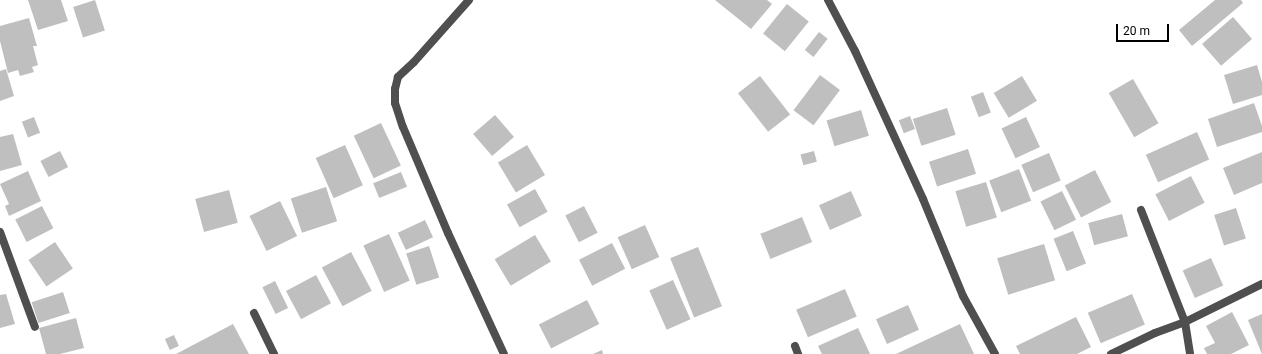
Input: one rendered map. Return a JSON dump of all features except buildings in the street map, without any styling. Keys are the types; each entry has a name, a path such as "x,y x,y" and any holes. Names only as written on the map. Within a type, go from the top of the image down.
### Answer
{"street":[{"path":"470,0 414,62 398,77 395,89 395,103 403,127 432,191 448,233 504,354"},
{"path":"828,0 855,51 923,199 963,296 995,354"},
{"path":"1141,210 1185,322 1190,354"},
{"path":"0,232 35,327"},
{"path":"1111,354 1154,333 1185,322 1262,284"},
{"path":"254,313 274,354"}]}
